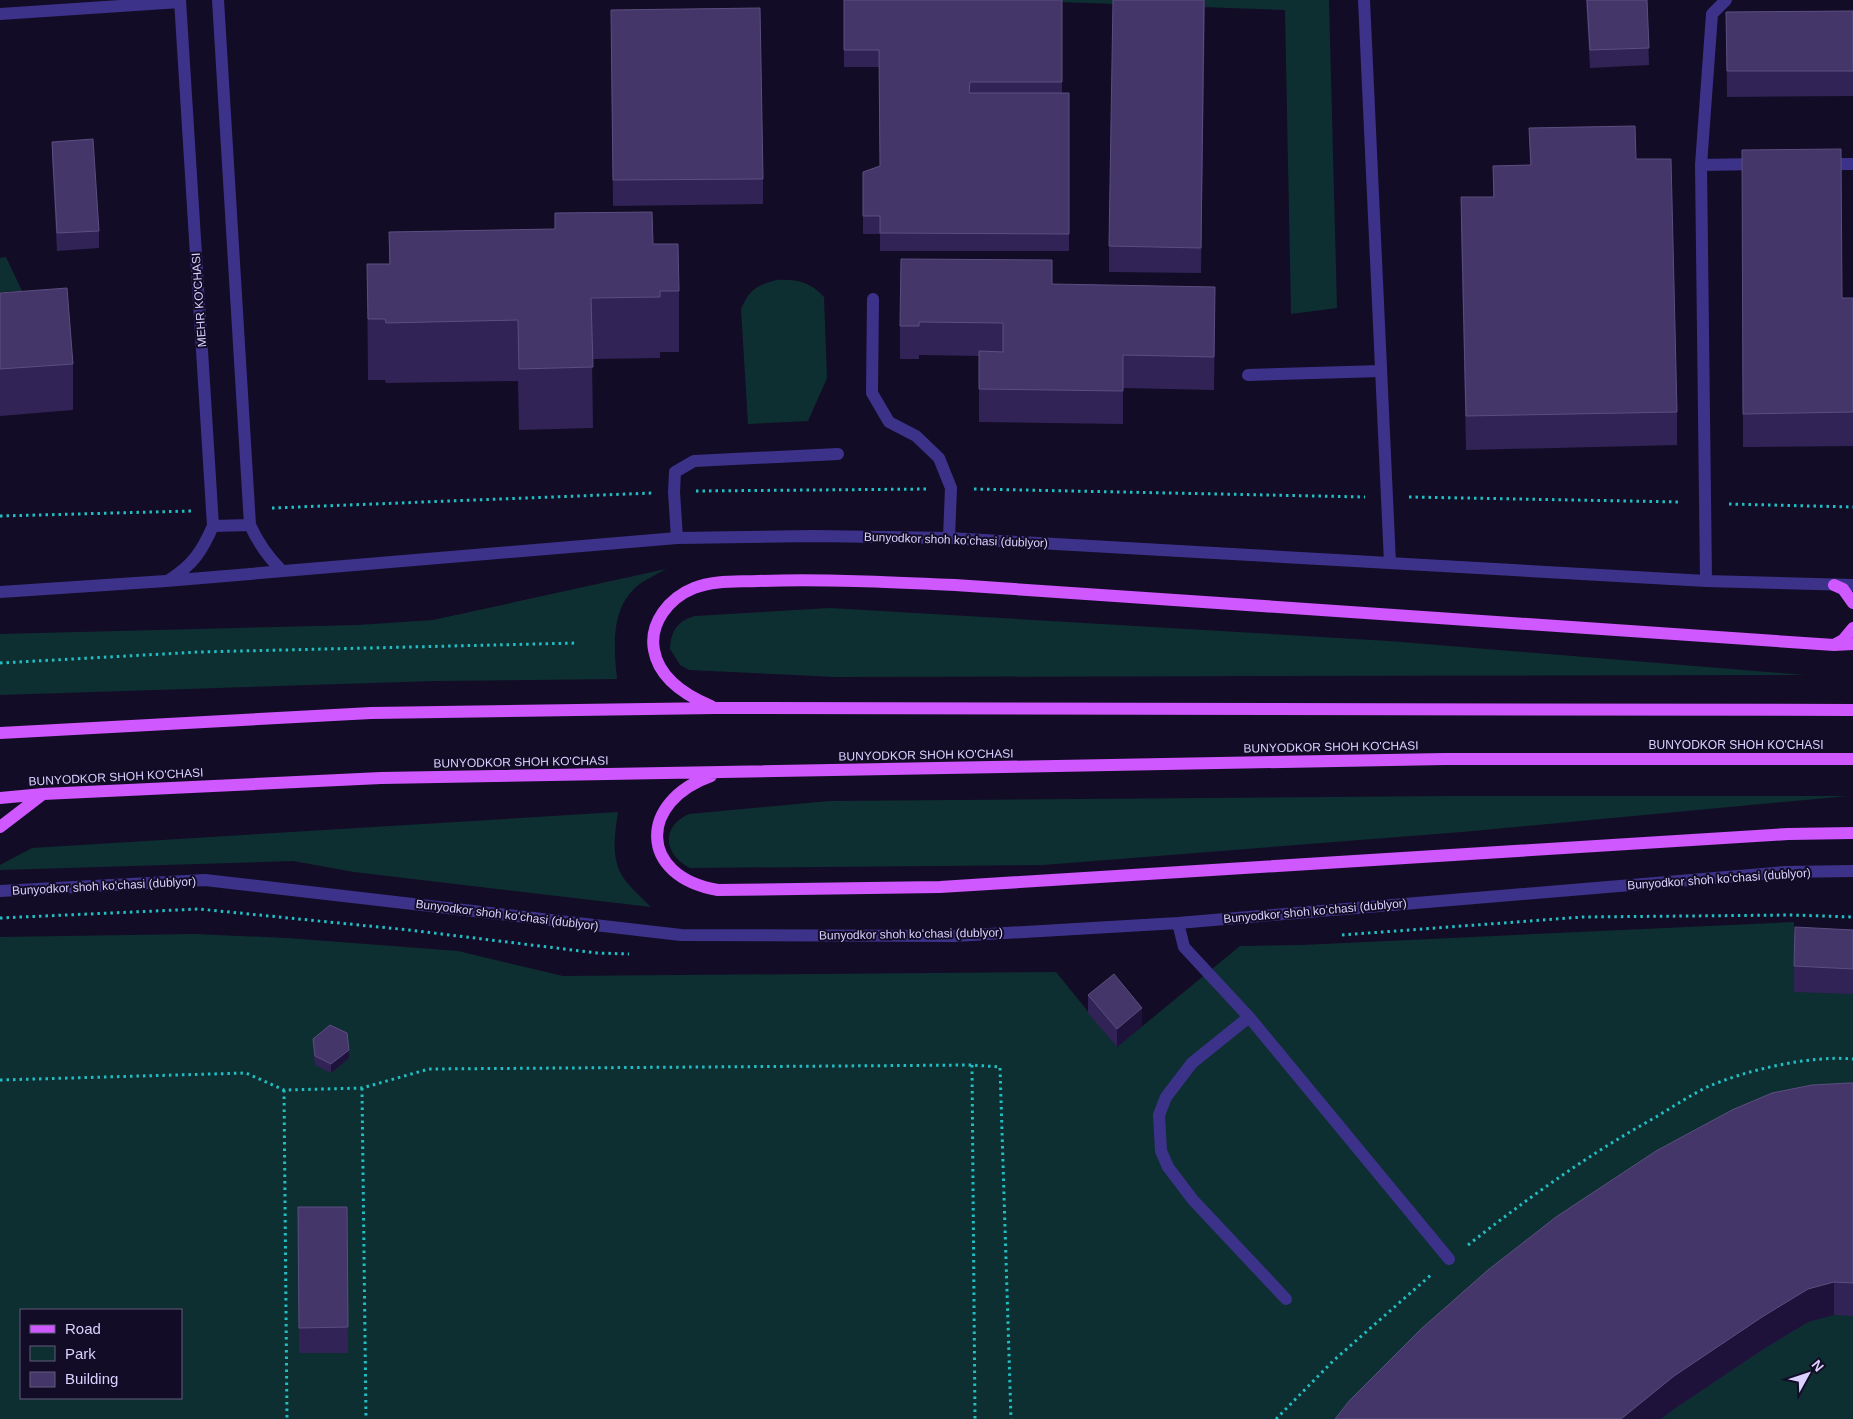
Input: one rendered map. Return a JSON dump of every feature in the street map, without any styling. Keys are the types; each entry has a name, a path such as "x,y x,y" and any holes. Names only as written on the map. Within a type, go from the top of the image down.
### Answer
{"main road":[{"path":"716,708 691,697 672,682 658,662 654,651 653,639 659,618 672,602 692,589 714,583 831,580 955,585 1853,644"},
{"path":"1834,585 1843,589 1853,603"},
{"path":"1834,644 1843,640 1853,628"},
{"path":"0,733 371,713 716,708 1445,711 1853,710"},
{"name":"BUNYODKOR SHOH KO'CHASI","path":"0,798 43,794 380,778 1445,759 1853,759"},
{"path":"719,773 695,783 677,795 664,812 657,831 660,852 673,872 693,884 718,890 940,888 1788,834 1853,833"},
{"path":"0,827 43,794"}],"street":[{"path":"218,0 250,525 257,541 282,571"},
{"path":"1364,0 1390,563"},
{"path":"1706,581 1701,165 1712,14 1726,0"},
{"path":"0,14 180,1"},
{"name":"MEHR KO'CHASI","path":"166,581 190,565 204,548 213,526 180,1"},
{"path":"1701,165 1767,164"},
{"path":"1815,164 1853,164"},
{"path":"873,299 872,393 889,422 916,436 939,458 951,488 949,538"},
{"path":"1248,375 1380,371"},
{"path":"677,538 674,492 675,472 694,461 838,454"},
{"path":"213,526 250,525"},
{"name":"Bunyodkor shoh koʻchasi (dublyor)","path":"0,592 166,581 677,538 813,536 949,538 1706,581 1853,585"},
{"name":"Bunyodkor shoh koʻchasi (dublyor)","path":"0,891 205,880 681,935 955,936 1178,923 1775,873 1853,870"},
{"path":"1178,923 1184,947 1249,1017 1449,1259"},
{"path":"1249,1017 1192,1063 1166,1097 1159,1115 1161,1150 1168,1167 1193,1200 1286,1298"}],"path":[{"path":"0,663 199,652 578,643"},
{"path":"1792,915 1853,917"},
{"path":"1276,1419 1333,1361 1449,1259 1518,1205 1608,1144 1706,1088 1752,1072 1804,1060 1853,1059"},
{"path":"972,1065 975,1419"},
{"path":"0,1080 246,1074 284,1090 362,1088 429,1068 972,1065 1000,1067 1011,1419"},
{"path":"362,1088 366,1419"},
{"path":"284,1090 286,1419"}],"green space":[{"path":"1002,0 1329,0 1337,308 1291,314 1285,10"},
{"path":"6,257 22,291 0,292 0,258"},
{"path":"777,280 803,282 814,288 824,297 827,378 808,421 748,424 741,309 747,297 755,289"},
{"path":"666,569 636,587 622,607 618,618 615,643 617,679 435,681 0,695 0,634 358,625 433,620"},
{"path":"830,608 1389,641 1805,675 836,677 689,670 680,665 670,649 672,637 679,624 695,616"},
{"path":"1447,796 1848,796 1462,832 1043,865 690,868 675,856 669,841 673,826 689,814 830,801"},
{"path":"618,812 615,851 618,867 627,883 651,907 354,872 293,861 0,870 0,865 32,848"},
{"path":"1794,922 1795,952 1853,955 1853,1419 0,1419 0,937 194,934 287,938 458,951 563,976 1056,972 1117,1047 1240,946 1302,945"}],"building":[{"path":"844,0 1062,0 1062,82 970,82 969,93 1069,93 1069,234 880,233 880,216 863,216 863,172 880,166 879,50 844,50"},
{"path":"1113,0 1204,0 1201,248 1109,246"},
{"path":"1587,0 1647,0 1649,48 1590,50"},
{"path":"760,8 763,179 613,180 611,10"},
{"path":"1853,11 1853,71 1727,71 1726,12"},
{"path":"1635,126 1636,159 1671,159 1677,412 1466,416 1461,197 1494,197 1493,166 1531,165 1529,128"},
{"path":"93,139 99,231 57,233 52,142"},
{"path":"1841,149 1842,298 1853,298 1853,412 1743,414 1742,150"},
{"path":"652,212 653,244 678,244 679,291 660,291 660,297 591,298 593,367 519,369 518,320 386,323 385,319 368,319 367,264 390,264 389,232 555,229 555,213"},
{"path":"901,259 1052,260 1052,284 1215,287 1214,357 1123,355 1123,391 979,389 979,351 1003,352 1003,323 919,322 919,326 900,326"},
{"path":"67,288 73,364 0,369 0,293"},
{"path":"1795,927 1853,930 1853,969 1794,966"},
{"path":"1114,974 1142,1008 1117,1029 1088,995"},
{"path":"330,1025 347,1033 349,1050 331,1064 315,1056 313,1039"},
{"path":"1853,1083 1853,1283 1834,1282 1808,1289 1762,1317 1674,1376 1621,1419 1335,1419 1350,1400 1421,1329 1488,1270 1556,1217 1656,1151 1732,1110 1772,1093 1812,1085"},
{"path":"298,1207 347,1207 348,1327 299,1328"}]}
